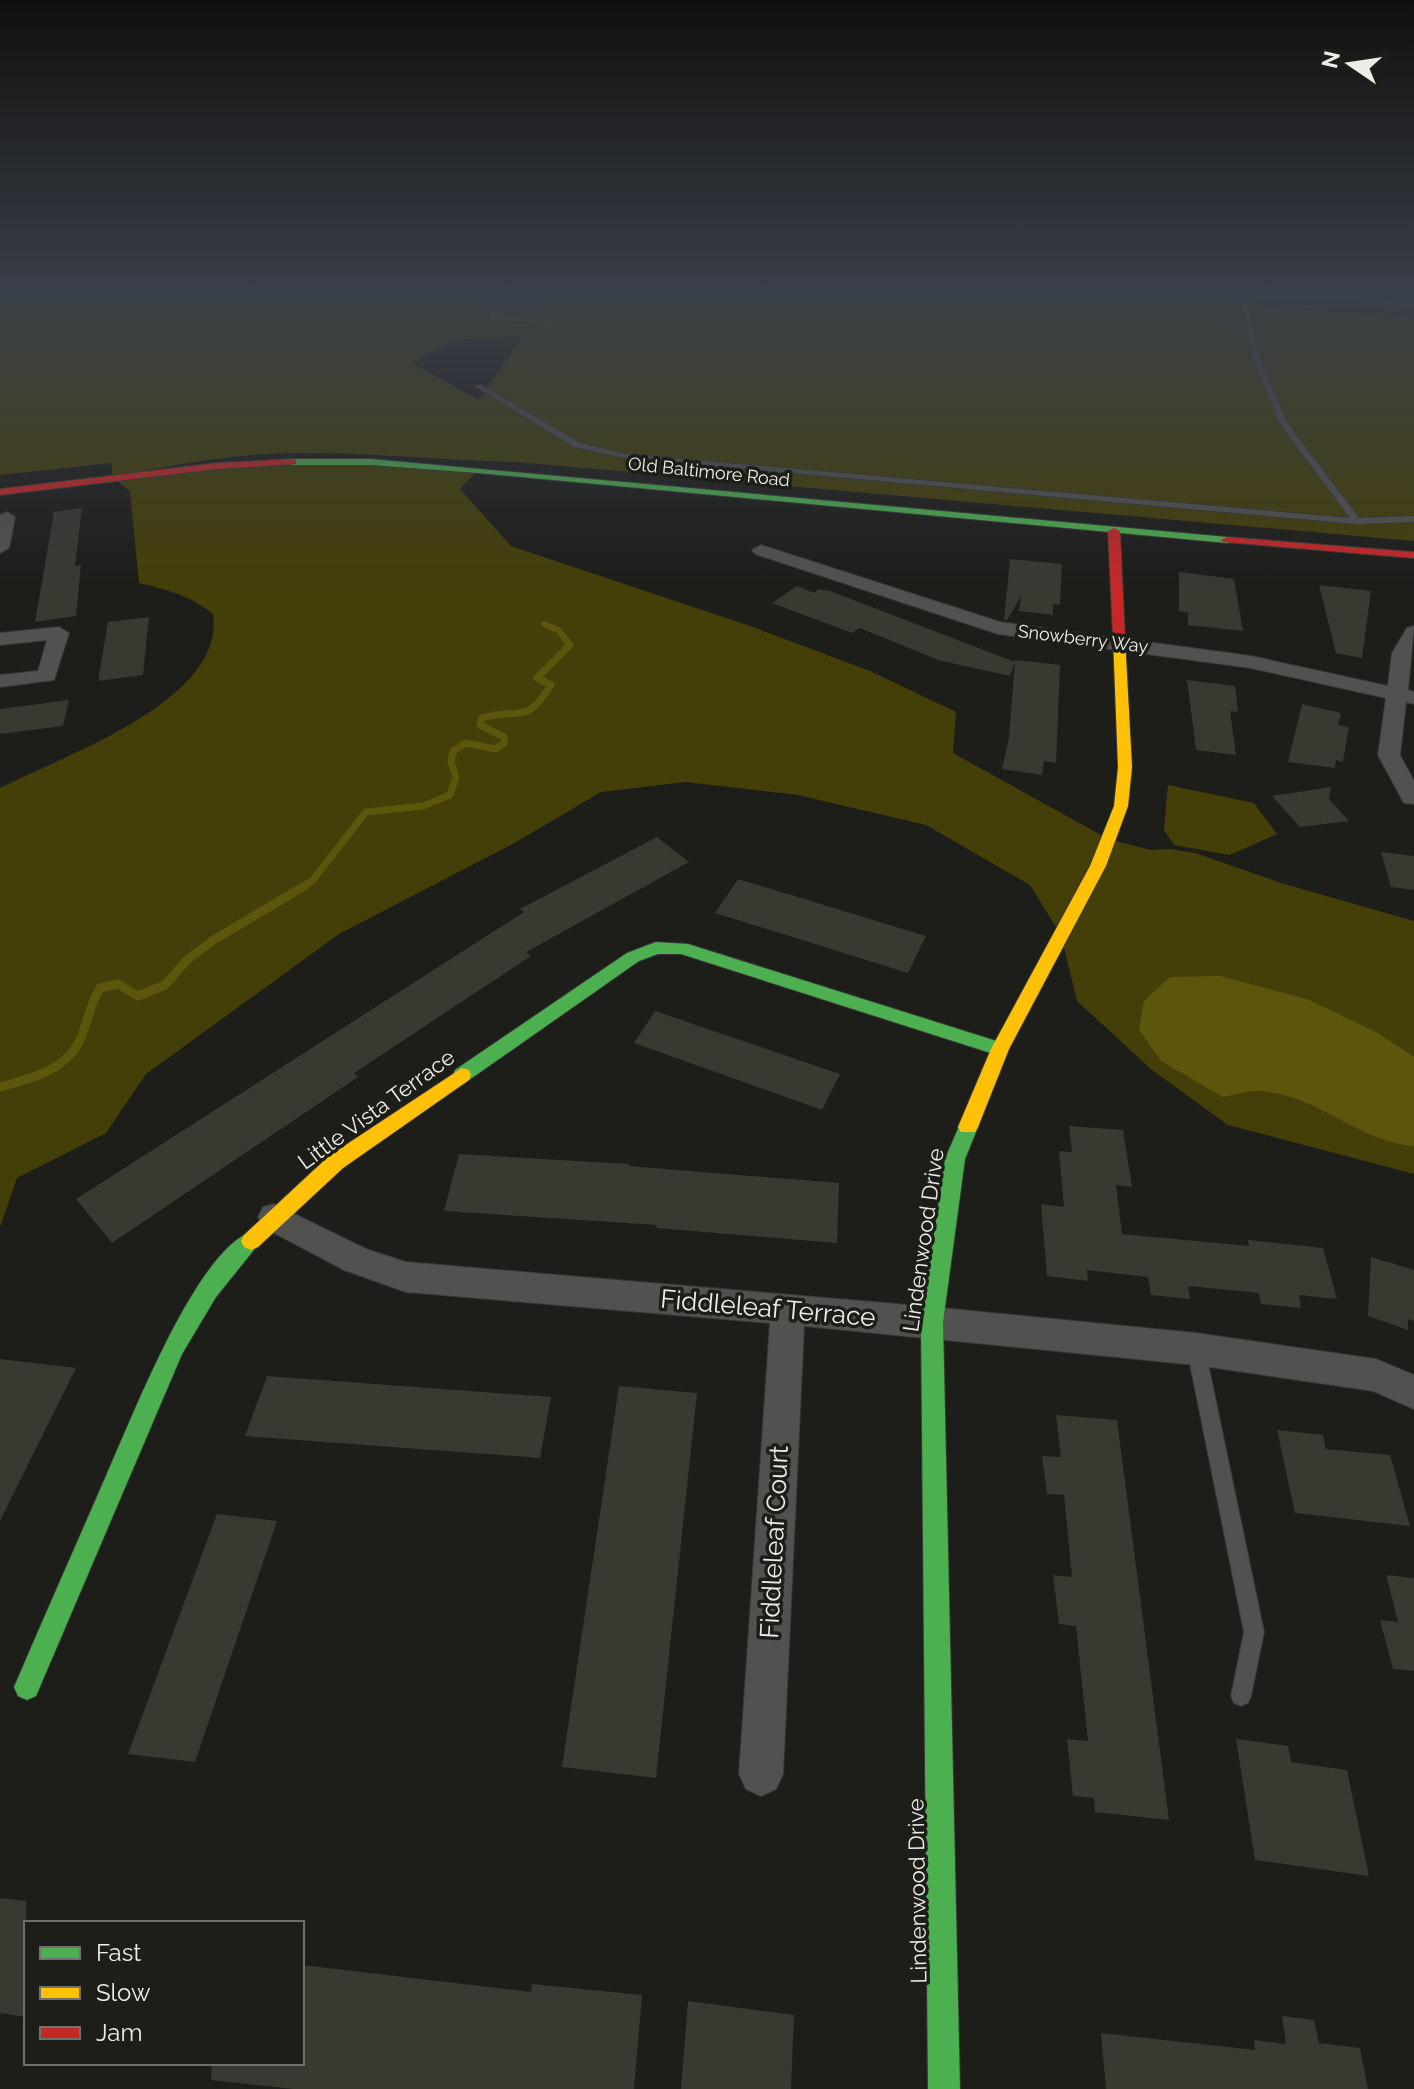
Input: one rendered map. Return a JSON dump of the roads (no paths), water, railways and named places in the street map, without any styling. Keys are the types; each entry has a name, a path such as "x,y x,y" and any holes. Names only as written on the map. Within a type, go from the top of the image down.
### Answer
{"street":[{"name":"Old Baltimore Road","path":"0,492 217,466 276,462 371,462 1114,531 1414,555"},
{"path":"0,548 7,517"},
{"name":"Lindenwood Drive","path":"944,2089 932,1322 955,1159 1000,1049 1098,866 1121,806 1125,767 1114,531"},
{"name":"Snowberry Way","path":"761,550 814,563 985,625 1045,637 1251,662 1406,696"},
{"path":"1412,798 1389,755 1406,696 1402,653 1414,632"},
{"path":"0,639 59,633 47,676 0,681"},
{"name":"Little Vista Terrace","path":"27,1687 165,1367 203,1298 232,1258 336,1162 633,957 656,948 682,948 1000,1049"},
{"name":"Fiddleleaf Terrace","path":"274,1217 356,1260 406,1277 932,1322 1196,1349 1376,1375 1414,1392"},
{"name":"Fiddleleaf Court","path":"761,1774 788,1310"}],"lane":[{"path":"485,389 577,445 625,456 1357,521 1414,519"},
{"path":"1269,389 1284,424 1357,521"},
{"path":"1196,1349 1254,1632 1241,1696"}],"waterway":[{"path":"544,624 558,630 567,641"},
{"path":"306,885 366,812 423,806 450,795 456,777 451,762 453,751 466,743 495,749 504,744 504,737 480,725 482,718 521,713 535,706 551,685 537,678 570,645 565,639"},
{"path":"0,1087 48,1071 68,1057 82,1035 100,988 118,984 138,996 165,985 186,961 212,941 306,885"}]}
